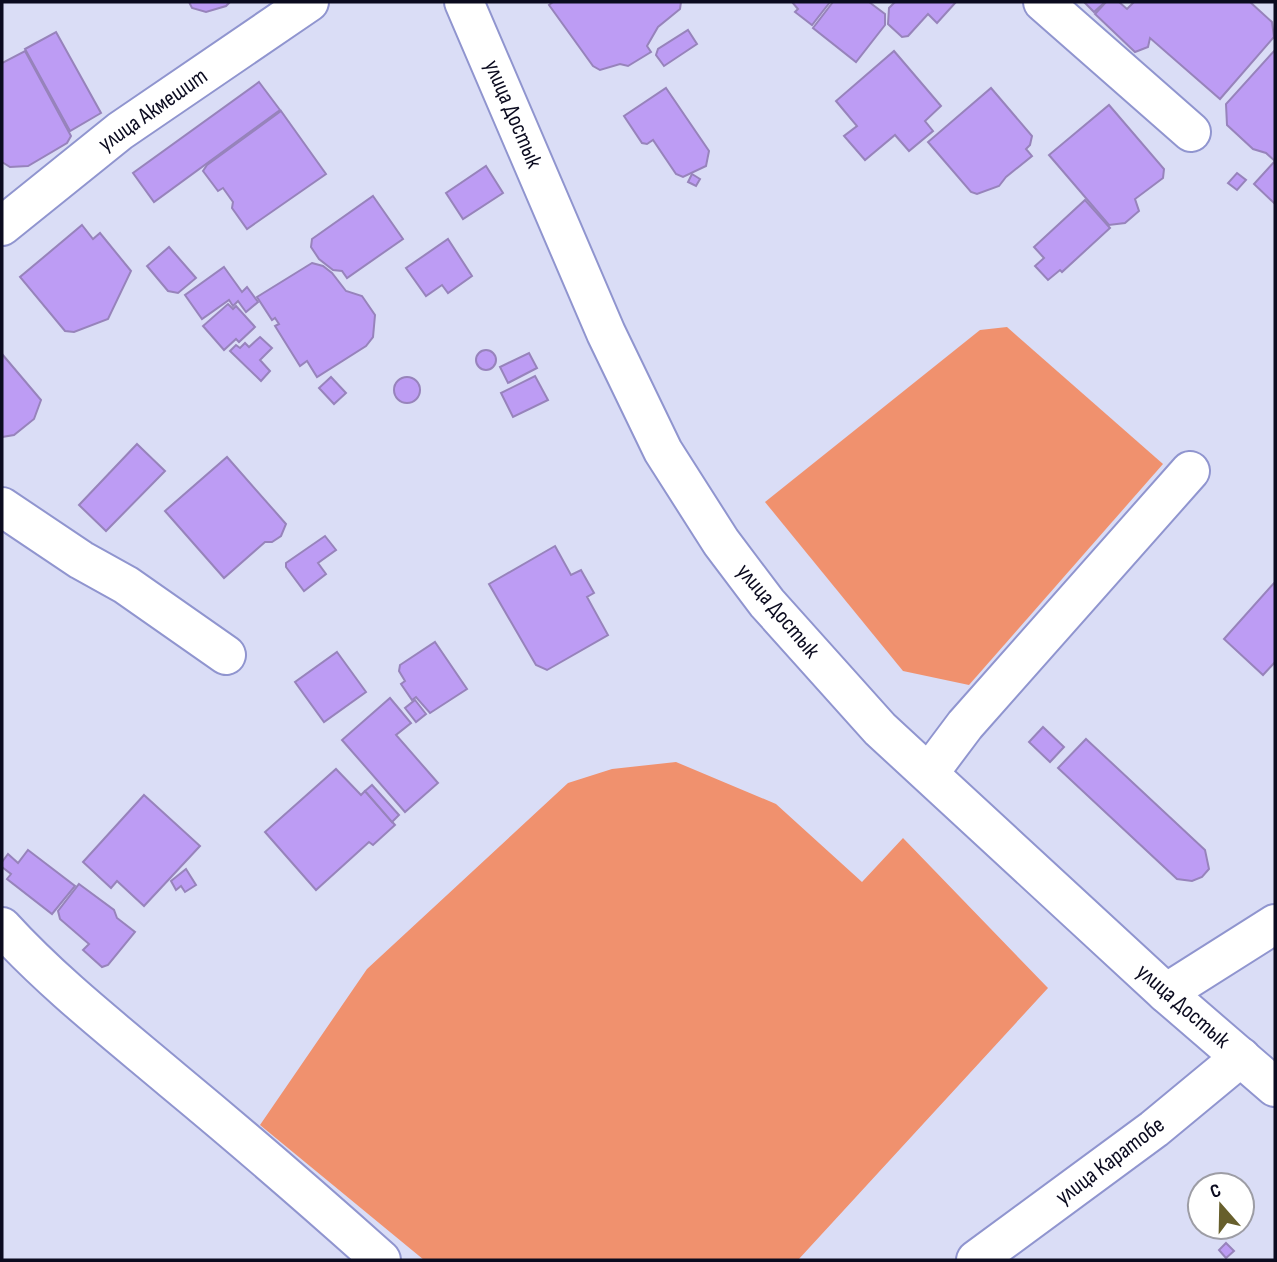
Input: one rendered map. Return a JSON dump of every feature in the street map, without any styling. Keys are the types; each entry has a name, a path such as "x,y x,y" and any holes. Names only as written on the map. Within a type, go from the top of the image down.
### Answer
{"street":[{"name":"улица Акмешит","path":"2,226 120,131 309,2"},
{"name":"улица Достык","path":"464,2 607,333 663,451 721,541 767,603 880,729 1166,993 1275,1087"},
{"path":"1043,2 1191,132"},
{"path":"929,774 965,725 1190,471"},
{"path":"2,507 81,560 126,585 226,655"},
{"path":"1166,993 1275,924"},
{"path":"2,927 120,1035 264,1156 381,1260"},
{"name":"улица Каратобе","path":"976,1260 1154,1129 1241,1056"}],"shaded area":[{"path":"1007,327 1163,464 969,685 903,671 765,502 980,330"},
{"path":"676,762 776,804 862,882 903,838 1048,988 798,1260 424,1260 260,1125 367,969 568,783 612,769"}],"building":[{"path":"189,2 230,2 226,6 206,12 192,8"},
{"path":"553,2 681,2 680,9 658,27 647,46 651,52 628,66 620,64 600,70 593,66 549,5"},
{"path":"792,2 830,2 812,25 795,12 798,9"},
{"path":"833,2 869,2 885,14 885,25 856,62 813,28"},
{"path":"895,2 956,2 937,23 928,14 908,36 902,37 888,24 889,8"},
{"path":"1084,2 1105,2 1094,12"},
{"path":"1106,2 1119,2 1127,9 1134,2 1250,2 1272,22 1274,37 1220,99 1150,38 1148,47 1135,52 1095,14"},
{"path":"688,30 697,44 664,66 656,55 658,49"},
{"path":"56,32 101,113 70,131 25,49"},
{"path":"1275,50 1275,161 1266,153 1253,149 1227,125 1226,104"},
{"path":"25,51 71,136 67,143 28,166 10,167 2,162 2,63"},
{"path":"894,51 941,106 925,121 933,131 909,151 895,135 865,160 844,136 857,126 836,101"},
{"path":"259,82 280,110 154,202 133,173"},
{"path":"666,88 709,151 706,166 683,177 676,174 653,140 647,144 642,143 624,116"},
{"path":"991,88 1032,136 1026,149 1032,156 999,186 977,194 971,192 928,142"},
{"path":"1109,105 1164,169 1163,178 1135,199 1139,211 1125,223 1109,225 1049,155"},
{"path":"281,111 326,174 247,229 232,208 233,202 223,188 218,191 203,171 207,165"},
{"path":"1275,161 1275,204 1254,184"},
{"path":"486,166 503,193 463,219 446,193"},
{"path":"1237,173 1246,180 1237,190 1228,183"},
{"path":"692,174 700,179 696,186 688,182"},
{"path":"373,196 403,239 347,278 342,271 333,270 319,259 311,247 312,239"},
{"path":"1085,200 1110,228 1062,272 1060,270 1048,280 1035,266 1044,258 1034,247"},
{"path":"82,225 93,239 100,233 131,271 108,319 74,332 65,331 20,277"},
{"path":"448,239 472,276 448,293 442,285 426,296 406,268"},
{"path":"169,247 196,278 178,293 168,291 147,266"},
{"path":"312,263 323,266 332,273 346,291 362,296 375,315 373,337 366,346 317,377 307,361 300,366 275,326 279,324 275,318 272,320 257,297"},
{"path":"224,267 242,292 247,287 258,302 246,312 238,301 233,306 229,300 202,319 185,295"},
{"path":"228,304 233,309 236,306 255,327 239,342 236,339 224,350 203,326"},
{"path":"260,337 272,348 260,360 270,371 261,381 230,351 236,345 240,348 245,343 249,347"},
{"path":"482,350 490,350 496,360 490,370 482,370 476,364 476,356"},
{"path":"529,353 537,368 508,383 500,367"},
{"path":"2,354 41,400 34,419 14,435 2,437"},
{"path":"535,376 548,400 513,417 501,393"},
{"path":"331,377 346,393 334,404 319,388"},
{"path":"407,377 416,381 420,390 416,399 407,403 398,399 394,390 398,381"},
{"path":"137,444 165,471 106,531 79,505"},
{"path":"227,457 286,524 281,536 272,542 265,542 224,578 165,511"},
{"path":"325,536 336,550 318,563 326,574 304,591 286,567 286,563"},
{"path":"555,546 571,575 581,570 594,593 587,597 608,635 547,670 536,665 489,584"},
{"path":"1275,582 1275,662 1263,675 1224,639"},
{"path":"435,642 467,689 430,713 416,697 412,700 401,684 405,681 399,671 400,665"},
{"path":"337,652 366,692 324,722 295,682"},
{"path":"390,698 411,723 396,735 438,783 405,812 342,740"},
{"path":"415,700 426,714 416,722 405,708"},
{"path":"1043,727 1064,747 1050,762 1029,742"},
{"path":"1086,739 1205,850 1209,869 1202,877 1192,881 1177,879 1058,768"},
{"path":"336,769 361,795 365,791 395,825 373,845 369,842 316,890 265,832"},
{"path":"372,785 399,815 392,822 365,791"},
{"path":"144,795 200,846 144,906 117,881 111,888 83,862"},
{"path":"28,850 75,886 52,914 7,879 11,874 2,867 8,854 18,863"},
{"path":"186,869 196,885 185,892 181,886 176,890 171,881"},
{"path":"79,884 114,910 117,918 135,932 108,965 102,967 83,950 89,944 60,919 58,911"},
{"path":"1226,1243 1234,1251 1226,1258 1219,1250"}]}
